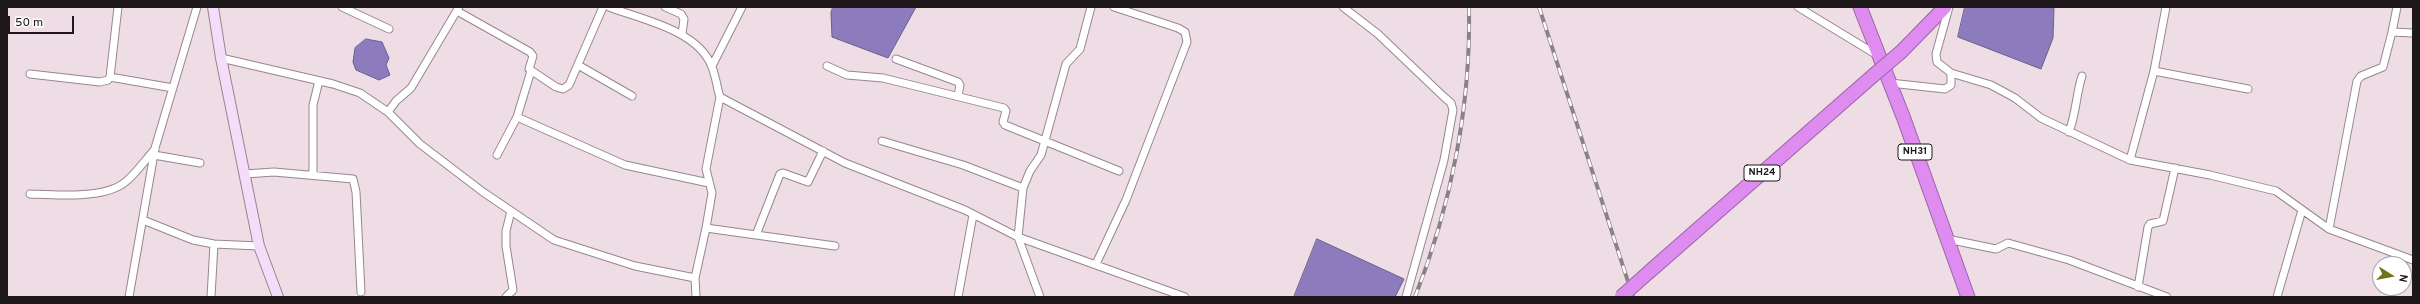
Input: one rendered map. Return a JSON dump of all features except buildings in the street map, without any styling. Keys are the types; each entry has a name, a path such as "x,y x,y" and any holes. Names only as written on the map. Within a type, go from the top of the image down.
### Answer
{"highway":[{"name":"NH31","path":"1860,7 1890,83 1968,297"},
{"name":"NH24","path":"1621,297 1901,52 1945,7"}],"street":[{"path":"30,74 100,82 108,80 110,77 118,7"},
{"path":"129,297 155,152 197,7"},
{"path":"213,7 221,58 259,246 278,297"},
{"path":"342,7 389,29"},
{"path":"388,112 396,101 411,88 458,9 530,52 533,56 528,66 531,71 556,87 563,89 569,85 603,7"},
{"path":"609,7 682,34 694,42 712,66 720,97 706,169 712,193 695,278 696,297"},
{"path":"665,7 681,14 684,19 682,34"},
{"path":"712,66 742,7"},
{"path":"1040,297 1018,237 1023,188 1030,171 1041,155 1066,64 1080,49 1091,7"},
{"path":"1096,264 1126,200 1187,42 1185,32 1178,28 1114,7"},
{"path":"1343,7 1378,34 1451,103 1452,110 1444,160 1406,297"},
{"path":"1798,7 1879,56"},
{"path":"1949,7 1936,54 1937,62 1951,73 1991,86 2015,98 2041,118 2130,160 2175,168 2276,191 2330,229 2413,260"},
{"path":"2130,160 2154,71 2166,7"},
{"path":"2330,229 2358,80 2361,76 2383,67 2397,7"},
{"path":"2392,32 2413,33"},
{"path":"221,58 319,81 360,93 388,112 420,144 511,211 554,240 635,266 695,278"},
{"path":"896,59 958,82 960,85 958,96"},
{"path":"578,65 632,96"},
{"path":"827,66 847,75 883,78 1004,108 1006,111 1003,124 1119,171"},
{"path":"497,155 517,117 531,71"},
{"path":"2154,71 2248,89"},
{"path":"1890,83 1945,89 1951,85 1951,73"},
{"path":"2069,132 2073,121 2075,96 2082,76"},
{"path":"110,77 173,88"},
{"path":"314,174 312,105 319,81"},
{"path":"720,97 845,162 973,215 1018,237 1184,297"},
{"path":"517,117 625,165 709,183"},
{"path":"882,141 963,165 1023,188"},
{"path":"756,235 780,174 783,173 808,182 823,151"},
{"path":"155,152 200,163"},
{"path":"30,194 74,195 105,190 123,184 155,152"},
{"path":"2138,287 2148,227 2150,224 2163,221 2175,168"},
{"path":"244,174 274,172 314,174 347,177 353,179 355,184 361,292"},
{"path":"2277,297 2302,210"},
{"path":"506,297 513,290 506,246 506,231 511,211"},
{"path":"958,297 973,215"},
{"path":"144,220 193,240 214,244 259,246"},
{"path":"706,228 835,246"},
{"path":"1946,238 1996,250 2008,243 2069,260 2138,287 2150,294 2167,297"},
{"path":"211,297 214,244"}],"shaded area":[{"path":"833,7 916,7 888,58 832,37 831,13"},
{"path":"1965,7 2054,7 2053,38 2041,69 1958,37"},
{"path":"366,39 382,42 389,58 386,65 390,75 379,80 356,70 353,62 355,48"},
{"path":"1317,239 1404,279 1395,297 1294,297"}],"railway":[{"path":"1415,297 1439,227 1456,155 1466,81 1469,44 1469,7"},
{"path":"1539,7 1633,297"}]}
